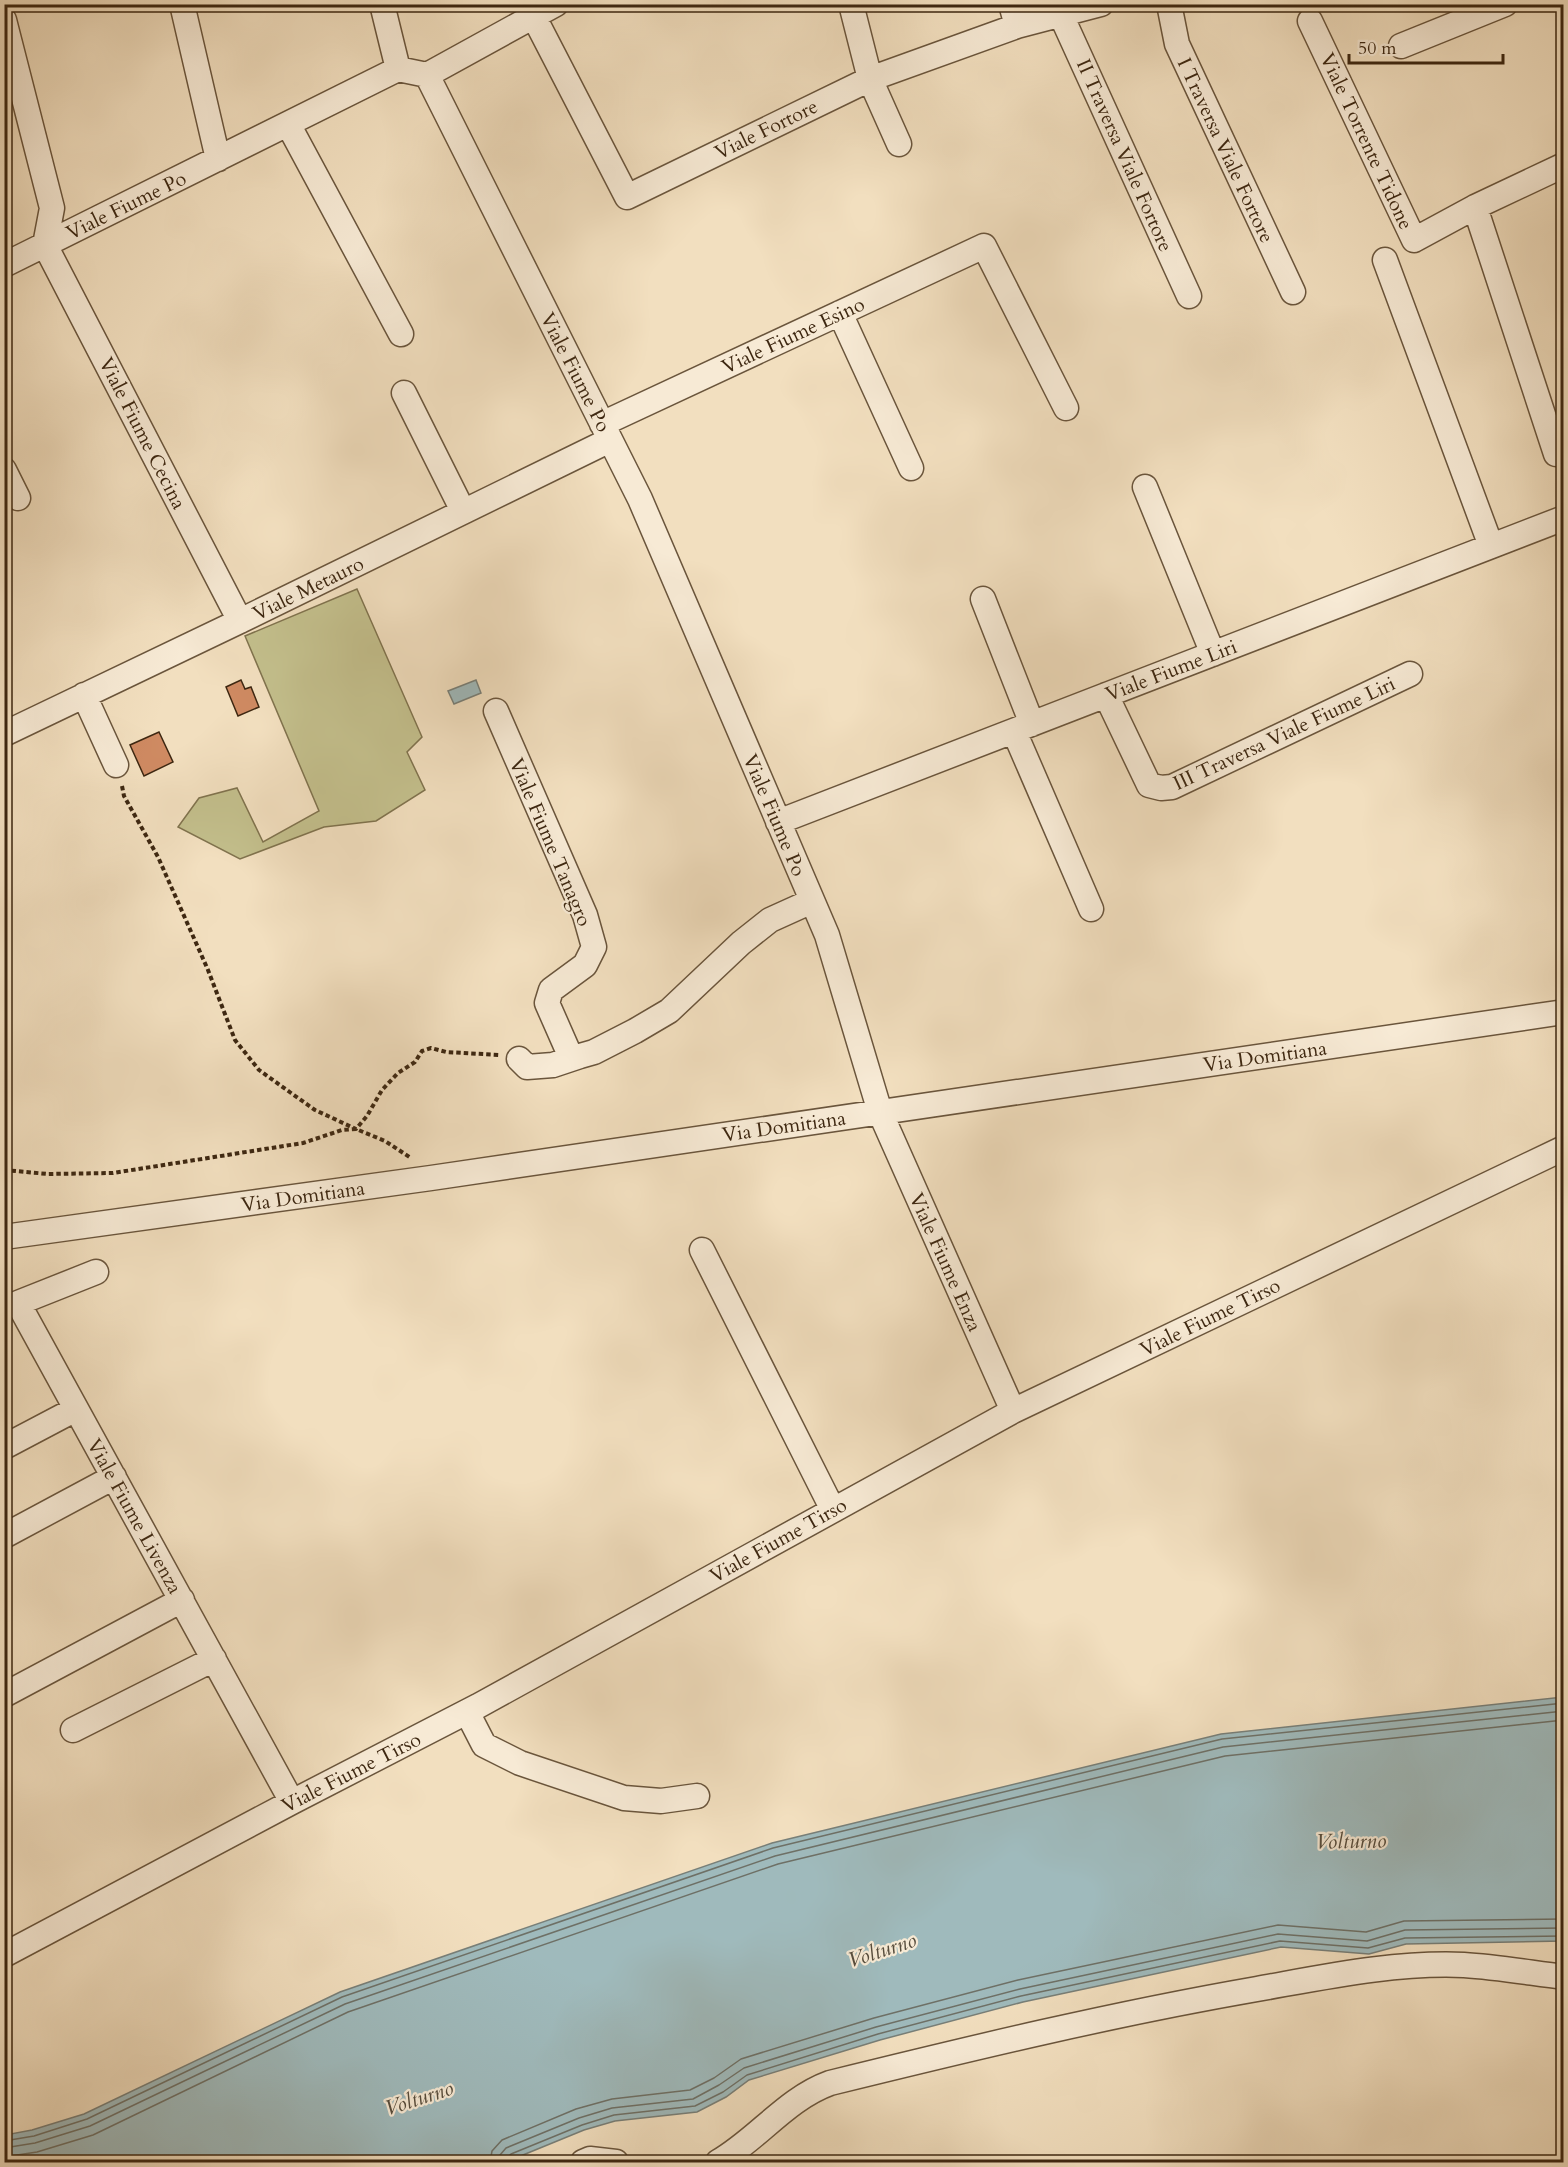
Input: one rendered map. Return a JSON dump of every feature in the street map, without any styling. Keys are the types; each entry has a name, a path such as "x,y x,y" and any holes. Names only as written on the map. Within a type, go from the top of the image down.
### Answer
{"street":[{"path":"182,4 218,159"},
{"path":"382,4 398,69 427,75 556,4"},
{"path":"851,4 870,79 899,144"},
{"name":"Viale Fortore","path":"534,16 627,197 870,79 1014,15 1061,15 1101,4"},
{"name":"I Traversa Viale Fortore","path":"1169,4 1176,44 1293,292"},
{"path":"1401,46 1505,4"},
{"name":"II Traversa Viale Fortore","path":"1061,15 1189,296"},
{"path":"4,20 52,208 45,245"},
{"name":"Viale Torrente Tidone","path":"1310,21 1414,240 1475,207 1563,165"},
{"name":"Viale Fiume Po","path":"4,265 398,69"},
{"name":"Viale Fiume Po","path":"427,75 640,499 827,935 880,1112"},
{"path":"288,124 401,334"},
{"path":"1475,207 1556,454"},
{"name":"Viale Fiume Cecina","path":"45,245 240,621"},
{"name":"Viale Fiume Esino","path":"606,432 840,313 984,246 1066,408"},
{"path":"1385,260 1491,546"},
{"path":"840,313 911,468"},
{"path":"404,393 463,511"},
{"name":"Viale Metauro","path":"4,734 463,511 606,432"},
{"path":"4,470 18,498"},
{"path":"1145,487 1213,654"},
{"name":"Viale Fiume Liri","path":"778,822 1563,518"},
{"path":"983,599 1023,728 1091,909"},
{"name":"III Traversa Viale Fiume Liri","path":"1106,695 1149,785 1161,788 1172,787 1410,674"},
{"path":"84,695 116,765"},
{"name":"Viale Fiume Tanagro","path":"496,711 585,915 594,947 585,965 551,990 547,1003 568,1053 580,1056"},
{"path":"519,1059 527,1067 553,1065 594,1052 635,1031 669,1011 741,943 770,920 812,902"},
{"name":"Via Domitiana","path":"4,1237 431,1178 1563,1012"},
{"name":"Viale Fiume Enza","path":"880,1112 1012,1411"},
{"name":"Viale Fiume Tirso","path":"4,1955 467,1712 1012,1411 1563,1148"},
{"path":"702,1250 833,1510"},
{"name":"Viale Fiume Livenza","path":"96,1272 18,1303 292,1802"},
{"path":"4,1447 76,1409"},
{"path":"4,1536 114,1477"},
{"path":"4,1695 182,1600"},
{"path":"73,1730 214,1659"},
{"path":"467,1712 484,1745 520,1763 624,1798 661,1801 697,1796"},
{"path":"718,2163 812,2090 1021,2036 1172,2003 1368,1969 1417,1965 1465,1965 1563,1977"},
{"path":"583,2163 590,2159 604,2159 616,2163"}],"path":[{"path":"116,765 124,796 158,857 208,970 235,1040 259,1070 315,1110 385,1141 409,1156 431,1178"},
{"path":"4,1170 48,1174 113,1173 303,1143 342,1130 356,1128 367,1116 382,1090 398,1073 415,1062 422,1051 430,1048 446,1052 507,1056 519,1059"}],"shaded area":[{"path":"357,589 422,737 407,752 425,790 376,821 324,827 240,859 178,827 199,798 237,788 263,842 319,811 245,636"}],"water":[{"path":"476,680 481,693 454,704 448,691"},
{"name":"Volturno","path":"1563,1697 1563,1941 1406,1944 1369,1954 1281,1947 1023,2002 880,2040 749,2080 726,2097 697,2112 615,2121 584,2130 506,2162 5,2162 5,2135 32,2130 84,2114 340,1992 772,1843 1221,1734"}],"building":[{"path":"241,680 245,689 251,687 259,707 238,716 226,687"},
{"path":"159,732 173,762 144,776 130,745"}]}
